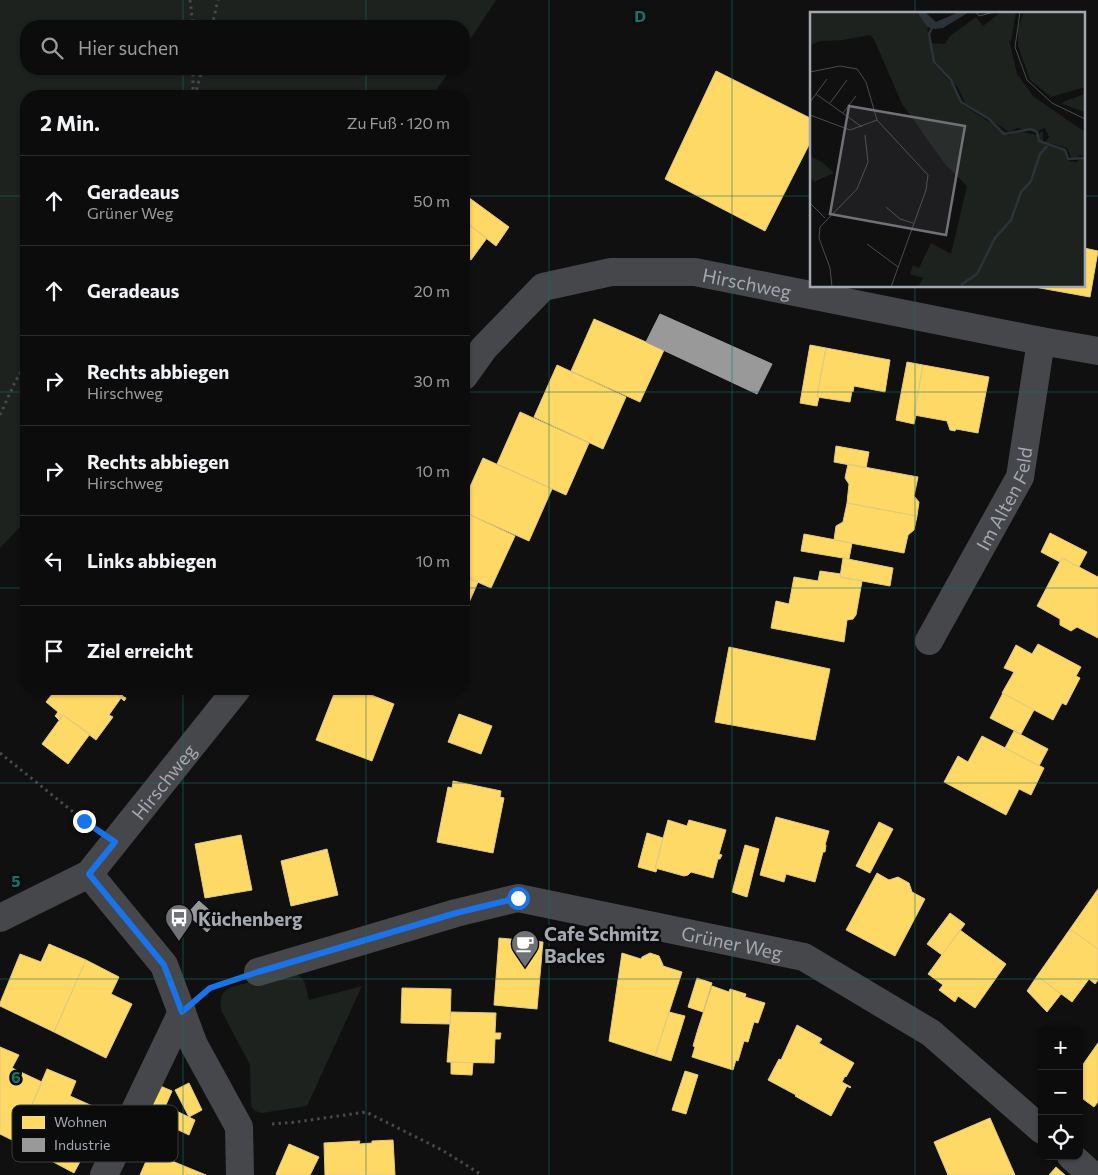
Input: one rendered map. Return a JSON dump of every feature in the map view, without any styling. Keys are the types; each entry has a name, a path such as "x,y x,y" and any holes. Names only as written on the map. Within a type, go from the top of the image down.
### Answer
{"street":[{"name":"Hirschweg","path":"470,368 484,348 543,287 611,272 695,272 1041,342 1098,351"},
{"name":"Im Alten Feld","path":"929,641 1020,477 1041,342"},
{"name":"Hirschweg","path":"0,918 89,874 232,695"},
{"path":"89,874 164,965 194,1044 239,1127 240,1175"},
{"name":"Grüner Weg","path":"258,972 456,913 518,898 804,957 931,1033 1038,1127"},
{"path":"137,1105 182,1012"},
{"path":"1075,1160 1092,1175"},
{"path":"104,1175 110,1162"}],"path":[{"path":"190,0 192,20"},
{"path":"213,20 218,0"},
{"path":"192,75 194,90"},
{"path":"196,90 200,75"},
{"path":"0,415 14,382 20,373"},
{"path":"0,753 90,826 115,842"},
{"path":"182,1012 210,988 258,972"},
{"path":"239,1127 296,1122 366,1112 442,1150 482,1175"}],"shaded area":[{"path":"0,0 496,0 470,40 470,20 20,20 20,75 447,75 436,90 20,90 20,527 0,548"},
{"path":"287,972 298,975 304,981 309,1000 362,986 307,1106 262,1113 255,1110 251,1105 250,1065 222,1012 221,1000 223,994 231,987"}],"building: Wohnen":[{"path":"716,71 810,118 810,143 765,231 665,179"},
{"path":"470,198 509,227 496,246 470,226"},
{"path":"470,225 487,238 470,260"},
{"path":"1086,248 1098,251 1090,297 1040,288 1086,288"},
{"path":"594,319 664,350 640,402 571,371"},
{"path":"810,345 826,348 817,406 800,403"},
{"path":"826,348 890,360 885,392 854,386 850,402 817,397"},
{"path":"907,362 923,365 914,424 896,420"},
{"path":"557,365 626,397 603,449 534,417"},
{"path":"923,365 989,377 978,433 956,429 955,431 950,430 947,421 914,415"},
{"path":"520,412 589,443 566,495 497,464"},
{"path":"836,446 869,452 866,468 834,462"},
{"path":"483,458 552,489 529,541 470,515 470,487"},
{"path":"848,464 918,477 914,496 919,502 917,516 847,503 849,484 845,478"},
{"path":"847,503 917,516 914,530 908,535 904,553 834,540 836,526 843,522"},
{"path":"470,515 515,536 491,588 470,579"},
{"path":"1050,533 1087,552 1079,567 1062,558 1060,562 1041,552"},
{"path":"804,534 852,543 849,559 801,551"},
{"path":"843,558 893,568 890,586 840,577"},
{"path":"1062,558 1098,577 1098,638 1077,627 1071,631 1060,625 1060,619 1037,606"},
{"path":"820,571 841,574 840,577 862,581 856,615 853,619 847,620 844,642 771,628 776,601 789,604 794,577 818,581"},
{"path":"470,579 478,582 470,600"},
{"path":"1038,644 1081,667 1076,676 1080,678 1066,705 1062,703 1053,720 1002,693 1014,672 1004,668 1016,645 1032,654"},
{"path":"729,647 830,669 815,740 715,722"},
{"path":"1003,693 1034,710 1021,734 990,718"},
{"path":"51,695 118,695 125,700 121,698 109,715 113,717 96,740 63,715 59,720 55,716 58,712 46,702"},
{"path":"334,695 371,695 394,704 372,761 316,740"},
{"path":"459,714 492,726 481,754 448,742"},
{"path":"63,715 90,734 68,764 42,744"},
{"path":"1014,731 1048,749 1039,766 1005,748"},
{"path":"982,736 1044,768 1031,795 1019,789 1006,815 944,782 958,756 968,762"},
{"path":"453,781 501,791 500,797 504,798 493,853 437,842 448,787 452,788"},
{"path":"776,817 829,831 825,852 823,852 815,882 786,874 784,882 760,875"},
{"path":"668,820 687,826 689,820 726,830 719,854 722,855 718,859 713,878 691,872 684,876 655,868"},
{"path":"879,822 893,829 870,873 856,866"},
{"path":"647,833 663,838 655,868 657,869 656,872 638,867"},
{"path":"241,835 252,890 205,898 195,844"},
{"path":"745,845 759,849 747,897 732,892"},
{"path":"327,849 338,895 291,906 281,861"},
{"path":"877,873 889,880 898,877 909,883 912,892 925,899 895,956 846,930"},
{"path":"1098,889 1098,949 1070,929"},
{"path":"950,913 965,924 942,955 927,944"},
{"path":"1070,929 1098,949 1098,980 1095,984 1089,979 1072,1002 1037,976"},
{"path":"960,930 1006,964 975,1008 958,996 955,1002 939,990 943,985 928,974"},
{"path":"499,938 543,942 537,1009 494,1005"},
{"path":"49,944 86,960 54,1032 0,1006 20,954 41,962"},
{"path":"622,953 641,959 650,953 659,956 663,966 682,972 655,1056 609,1041"},
{"path":"86,960 119,977 111,994 132,1004 106,1058 54,1032"},
{"path":"1037,976 1061,994 1047,1012 1027,991"},
{"path":"697,978 712,983 703,1012 688,1007"},
{"path":"712,986 729,992 730,989 746,994 745,997 765,1003 758,1023 754,1022 748,1042 744,1041 733,1070 692,1057 695,1047 693,1046"},
{"path":"402,988 451,989 450,1024 401,1023"},
{"path":"451,1012 496,1013 495,1033 501,1033 500,1039 495,1039 494,1063 447,1062"},
{"path":"669,1012 685,1016 671,1061 655,1056"},
{"path":"797,1025 822,1039 819,1043 854,1063 842,1082 851,1087 847,1086 831,1116 768,1080 779,1059 781,1060"},
{"path":"1098,1043 1098,1102 1094,1107 1083,1099 1083,1064"},
{"path":"0,1047 19,1055 12,1068 42,1082 32,1105 12,1105 12,1140 0,1134"},
{"path":"451,1062 473,1063 472,1075 451,1074"},
{"path":"47,1069 76,1081 70,1096 90,1105 32,1105"},
{"path":"685,1071 698,1075 686,1114 672,1110"},
{"path":"189,1083 202,1110 189,1117 175,1090"},
{"path":"158,1085 172,1091 166,1105 148,1105"},
{"path":"178,1112 195,1120 189,1135 178,1130"},
{"path":"990,1118 1015,1175 948,1175 934,1142"},
{"path":"393,1140 395,1175 325,1175 324,1143 360,1141 359,1144"},
{"path":"289,1144 319,1157 310,1175 276,1174"},
{"path":"53,1162 80,1162 74,1173"},
{"path":"146,1162 174,1162 206,1175 140,1175"},
{"path":"1056,1167 1065,1175 1049,1175"}],"building: Industrie":[{"path":"660,314 772,364 757,394 646,342"},
{"path":"199,901 219,919 207,932 187,914"}],"place":[{"name":"Küchenberg","path":"179,942"},
{"name":"Cafe Schmitz Backes","path":"525,968"}],"route":[{"path":"84,821 115,842 89,874 164,965 182,1012 210,988 456,913 518,898"}]}
